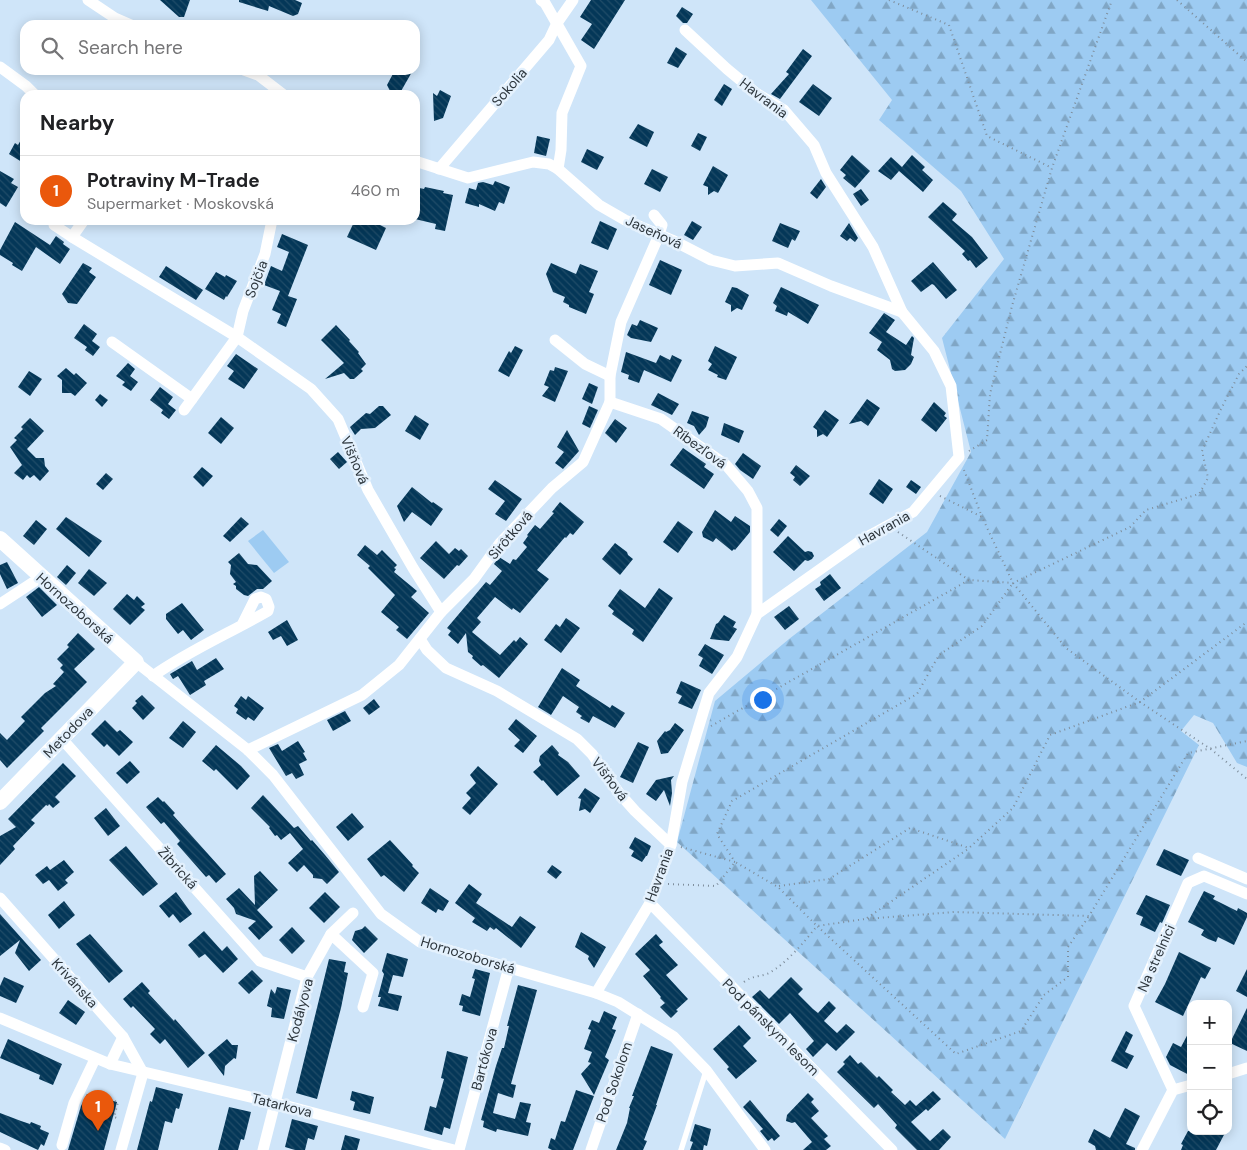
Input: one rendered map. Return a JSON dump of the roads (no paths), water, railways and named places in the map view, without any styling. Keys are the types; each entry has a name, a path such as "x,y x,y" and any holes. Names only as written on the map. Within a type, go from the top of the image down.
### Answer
{"street":[{"path":"88,0 120,20"},
{"path":"541,0 545,3 581,66 562,113 561,150 558,170"},
{"name":"Sokolia","path":"439,169 549,40 557,23 573,0"},
{"name":"Havrania","path":"596,993 650,904 671,845 682,782 709,693 737,658 757,614 863,539 913,512 959,457 951,386 934,351 902,312 873,247 826,173 814,145 784,110 756,93 726,69 685,30"},
{"path":"0,67 30,90"},
{"path":"258,75 278,90"},
{"name":"Jaseňová","path":"420,163 468,178 532,162 549,164 599,205 626,220 711,260 735,266 778,262 832,286 902,312"},
{"path":"654,215 662,225 659,235"},
{"name":"Višňová","path":"54,225 237,337 311,389 338,419 368,490 441,612"},
{"path":"72,237 80,225"},
{"name":"Sojčia","path":"237,337 243,311 265,254 271,225"},
{"name":"Sirôtková","path":"248,750 362,695 399,665 441,612 474,579 500,542 552,488 583,462 610,402 610,376 621,322 659,235"},
{"path":"184,410 237,337"},
{"path":"555,340 585,364 610,376"},
{"path":"112,342 192,399"},
{"name":"Ríbezľová","path":"610,402 661,419 726,465 748,491 757,508 757,614"},
{"name":"Hornozoborská","path":"0,539 152,676 248,750 273,775 381,914 420,942 596,993 618,1002 638,1014 674,1037 706,1070 766,1150"},
{"path":"0,604 41,577"},
{"path":"152,676 242,626"},
{"name":"Višňová","path":"420,639 427,650 446,668 497,691 577,739 592,754 619,793 671,845"},
{"name":"Metodova","path":"0,802 136,662"},
{"name":"Žibrická","path":"62,739 260,961 308,977"},
{"path":"1198,858 1244,878 1235,888"},
{"name":"Na strelnici","path":"1173,1090 1134,1006 1188,884 1204,876 1247,894"},
{"name":"Krivánska","path":"0,898 123,1037 143,1073"},
{"name":"Pod pánskym lesom","path":"650,904 892,1150"},
{"name":"Kodályova","path":"263,1150 308,977 331,934 353,912"},
{"path":"331,934 373,973 363,1006"},
{"name":"Bartókova","path":"459,1150 509,967"},
{"name":"Pod Sokolom","path":"591,1150 638,1014"},
{"name":"Tatarkova","path":"0,1018 110,1064 276,1103 454,1150"},
{"path":"110,1064 123,1037"},
{"path":"62,1145 74,1103 95,1059"},
{"path":"1232,1073 1247,1068"},
{"path":"121,1150 143,1073"},
{"path":"1142,1150 1173,1090 1187,1086"},
{"path":"0,1148 5,1150"}],"lane":[{"path":"681,1150 706,1070"}],"place":[{"name":"Potraviny M-Trade","path":"98,1131"}]}
